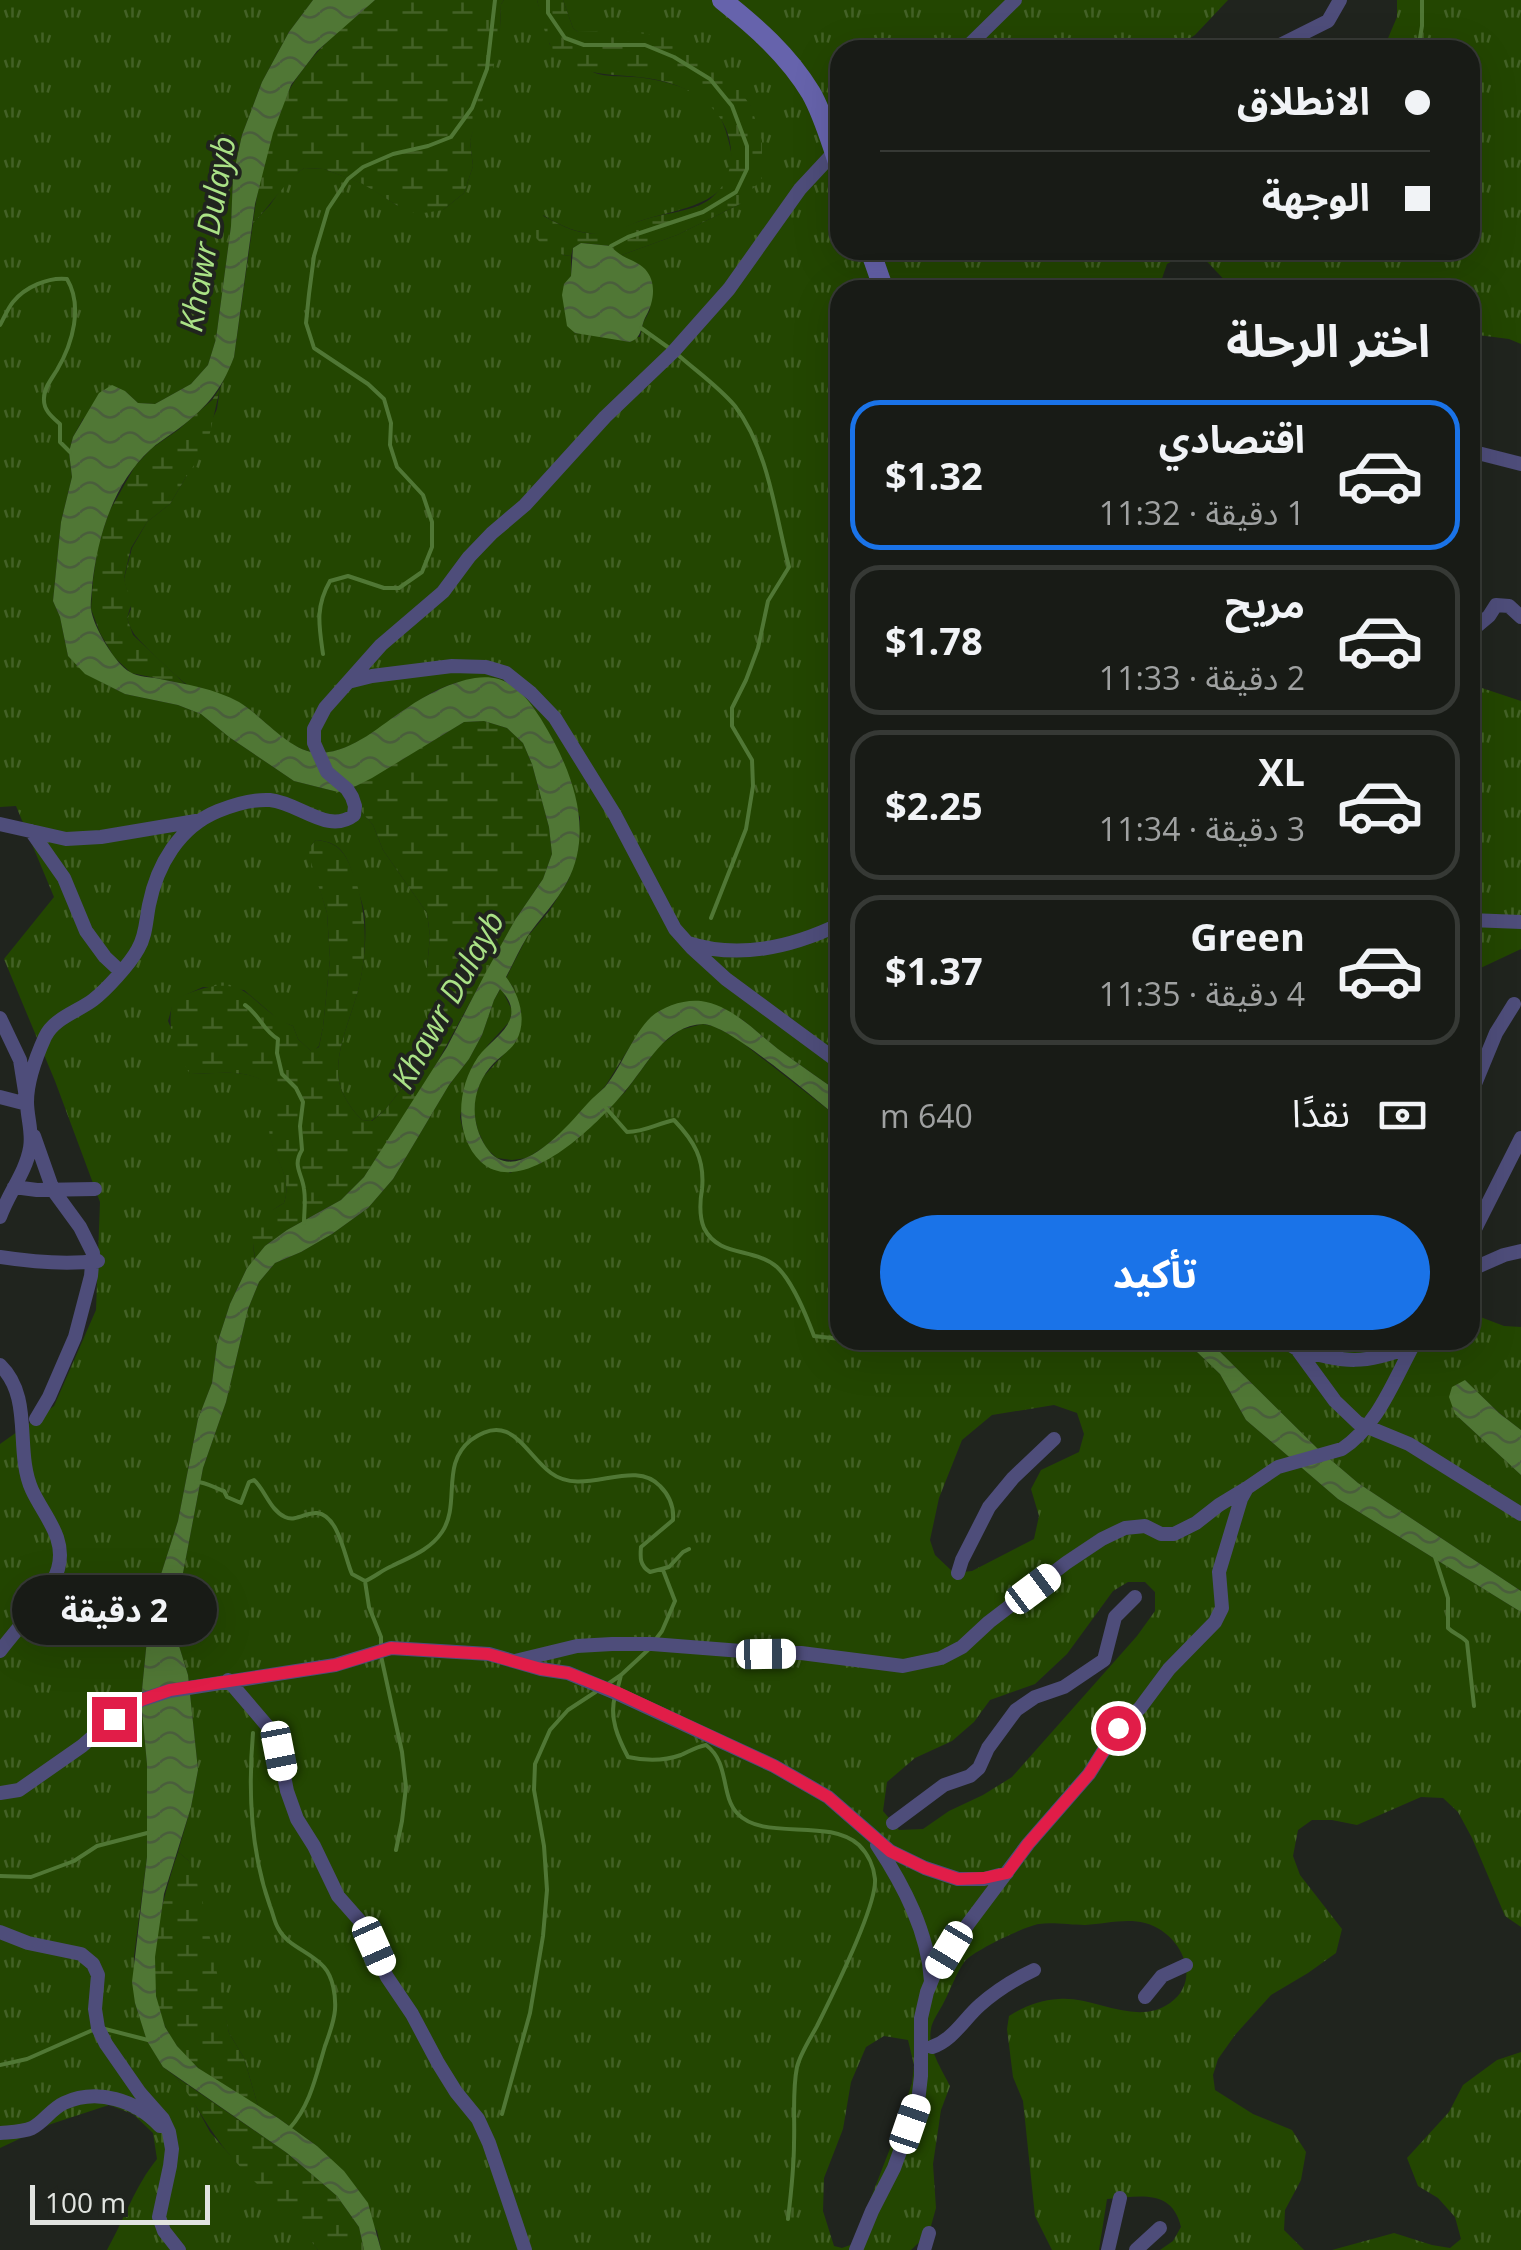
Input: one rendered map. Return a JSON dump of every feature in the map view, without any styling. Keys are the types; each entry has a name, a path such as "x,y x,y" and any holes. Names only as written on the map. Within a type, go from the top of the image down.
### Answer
{"main road":[{"path":"722,0 759,30 791,64 812,95 830,137"}],"street":[{"path":"974,40 1015,0"},
{"path":"1290,40 1328,21 1340,0"},
{"path":"27,1104 35,1062 48,1032 56,1022 96,998 138,950 161,867 194,824 244,803 268,800 311,813 327,823 344,822 354,815 352,797 327,772 314,743 314,729 325,708 381,645 443,592 492,532 525,505 605,417 673,352 730,289 800,189 830,162"},
{"path":"1480,454 1521,464"},
{"path":"1480,624 1496,605 1509,606 1521,617"},
{"path":"347,682 452,666 486,667 506,673 531,692 555,718 614,815 675,929 726,978 830,1056"},
{"path":"0,824 66,839 201,820"},
{"path":"32,831 64,878 86,931 120,971"},
{"path":"1480,920 1521,922"},
{"path":"688,943 734,952 760,950 796,943 830,928"},
{"path":"1480,1072 1496,1033 1514,1004"},
{"path":"0,1018 20,1060 30,1126 30,1148 0,1218"},
{"path":"0,1097 27,1104"},
{"path":"30,1126 52,1190 89,1242 95,1261 74,1337 36,1419"},
{"path":"1480,1219 1521,1138"},
{"path":"14,1187 95,1190"},
{"path":"1480,1266 1521,1251"},
{"path":"0,1257 28,1262 95,1261"},
{"path":"1298,1350 1358,1423 1409,1444 1521,1514"},
{"path":"1301,1350 1359,1362 1399,1350"},
{"path":"514,1661 577,1646 612,1644 801,1653 904,1666 941,1658 962,1647 989,1622 1102,1540 1126,1528 1145,1526 1162,1534 1174,1534 1278,1467 1342,1449 1366,1426 1384,1400 1410,1350"},
{"path":"0,1365 10,1374 18,1394 23,1466 57,1535 60,1552 58,1570 47,1590 0,1651"},
{"path":"958,1573 989,1507 1054,1439"},
{"path":"856,2250 894,2168 918,2102 921,2018 931,1981 949,1950 1028,1844 1089,1774 1118,1728 1215,1622 1222,1608 1219,1572 1247,1488"},
{"path":"892,1823 944,1785 970,1776 979,1768 988,1748 1016,1710 1035,1697 1064,1687 1104,1660 1116,1617 1134,1597"},
{"path":"0,1793 19,1790 141,1700 170,1690 336,1665 391,1648 488,1654 568,1673 774,1766 828,1797 890,1851 925,1868 958,1879 1007,1873"},
{"path":"228,1680 268,1728 279,1751 296,1819 338,1896 360,1921 387,1977 438,2063 478,2119 496,2160 525,2250"},
{"path":"868,1832 888,1862 923,1934 930,1956 931,1981"},
{"path":"0,1932 28,1943 82,1954 93,1964 98,1975 98,2028 140,2093 163,2119 170,2138 170,2166 159,2217 178,2250"},
{"path":"1145,1997 1162,1976 1186,1966"},
{"path":"932,2047 948,2039 981,2004 1034,1970"},
{"path":"0,2133 30,2129 50,2111 86,2096 109,2097 130,2104 154,2120 170,2138"},
{"path":"1108,2250 1120,2198"},
{"path":"1136,2250 1160,2228"},
{"path":"924,2250 929,2233"}],"green space":[{"path":"0,0 313,0 289,32 262,82 242,135 233,176 231,226 216,339 208,365 191,384 155,404 138,403 125,391 83,419 69,452 72,477 61,522 53,601 68,656 86,674 125,694 201,714 294,781 338,792 356,786 362,812 373,825 383,850 427,913 427,1025 419,1058 407,1082 371,1121 362,1120 353,1110 339,1079 341,1046 357,994 365,933 363,907 350,865 332,844 316,840 310,847 327,913 330,959 319,1046 312,1052 298,1039 293,1026 280,1021 244,990 203,987 174,1000 168,1021 190,1074 238,1073 261,1079 270,1086 277,1096 269,1129 286,1189 284,1203 269,1213 255,1232 255,1259 230,1304 217,1344 212,1383 198,1419 178,1521 150,1609 141,1700 147,1764 147,1857 134,1956 135,2003 147,2040 163,2067 191,2097 210,2132 318,2250 107,2250 157,2159 153,2133 133,2114 109,2105 51,2124 0,2148 0,1444 54,1406 96,1310 100,1202 4,959 54,897 16,806 0,807"},
{"path":"375,0 504,0 495,61 470,141 473,166 464,193 443,210 417,214 363,184 324,169 304,168 253,223 267,150 294,82 321,48"},
{"path":"504,0 537,0 550,45 599,74 653,79 686,89 712,105 724,125 732,166 718,192 706,200 605,234 577,231 543,215 563,255 571,256 571,276 563,297 575,333 640,337 650,310 635,263 619,256 677,235 740,204 751,106 578,32 563,0 1228,0 1187,40 830,40 830,260 1174,260 1167,264 1161,280 830,280 830,1086 743,1020 716,1006 639,1032 606,1085 567,1128 527,1158 512,1160 497,1158 486,1148 474,1114 475,1097 482,1078 516,1041 521,1012 506,978 527,937 569,879 578,850 580,817 505,681 452,684 343,749 308,751 288,741 242,704 188,685 169,669 131,629 124,579 132,548 147,522 170,504 217,409 220,388 234,357 253,223 286,182 304,168 324,169 364,184 398,206 443,210 464,193 473,166 470,141 500,28"},
{"path":"537,0 563,0 578,32 614,30 662,36 696,50 724,70 751,106 762,141 762,178 740,204 677,235 619,256 611,246 581,243 573,248 571,256 540,242 523,213 531,210 572,230 595,234 698,206 724,184 731,151 720,117 690,91 665,82 598,73 566,64 549,42"},
{"path":"1397,0 1521,0 1521,344 1480,335 1480,280 1224,280 1206,260 1480,260 1480,40 1387,40 1397,17"},
{"path":"220,388 207,446 170,504 147,522 131,548 124,578 133,598 127,618 133,635 185,684 131,673 114,657 91,609 98,546 109,512 135,466 212,400"},
{"path":"1480,687 1521,701 1521,949 1480,968"},
{"path":"484,721 507,728 523,743 532,764 552,854 543,879 515,920 427,1081 364,1177 341,1200 287,1230 255,1259 251,1226 284,1203 286,1190 269,1129 276,1096 269,1086 250,1075 190,1074 173,1039 173,1000 210,987 240,989 293,1026 298,1039 311,1051 319,1047 330,959 327,913 309,856 316,840 336,846 344,854 358,889 365,939 359,988 340,1054 340,1085 362,1120 372,1121 385,1110 407,1082 419,1058 427,1025 430,936 427,913 383,850 373,825 362,812 356,786 464,722"},
{"path":"501,988 512,1010 510,1021 469,1074 460,1117 463,1130 510,1173 576,1140 625,1092 659,1046 680,1030 702,1024 735,1037 830,1111 830,1350 1194,1350 1220,1374 1246,1420 1338,1499 1521,1612 1521,1927 1505,1916 1472,1838 1458,1812 1443,1798 1421,1797 1357,1825 1312,1820 1298,1830 1293,1856 1300,1875 1342,1929 1336,1953 1271,1995 1218,2059 1213,2075 1215,2090 1253,2114 1292,2130 1306,2152 1301,2180 1285,2210 1284,2230 1304,2250 1160,2250 1173,2241 1181,2227 1170,2205 1141,2196 1107,2199 1099,2250 1052,2250 1035,2216 1023,2101 1013,2077 1009,2016 1033,2004 1059,1999 1143,2012 1170,2003 1185,1982 1183,1957 1158,1928 1138,1922 1039,1924 978,1951 965,1961 931,2029 933,2051 950,2086 941,2110 933,2164 936,2208 929,2233 911,2250 381,2250 377,2231 317,2146 258,2106 244,2058 229,2033 189,1861 178,1852 198,1770 188,1675 171,1620 203,1468 259,1282 275,1263 332,1234 368,1208 393,1179 482,1035","holes":["1054,1405 1077,1413 1084,1434 1079,1452 1041,1470 1031,1489 1039,1516 1034,1539 972,1571 954,1573 935,1555 930,1540 939,1498 962,1440 992,1415","1128,1582 1145,1582 1155,1592 1155,1611 1012,1777 923,1829 899,1830 883,1811 887,1782 915,1758 952,1741 974,1722 990,1700 1035,1684 1067,1654 1113,1591","884,2036 908,2040 914,2065 912,2083 853,2244 842,2248 834,2246 823,2211 824,2178 843,2129 851,2082 866,2047"]},
{"path":"1480,1317 1504,1326 1521,1327 1521,1430 1465,1380 1455,1414 1521,1475 1521,1591 1358,1483 1218,1350 1480,1350"},
{"path":"178,1852 189,1861 201,1893 229,2033 244,2058 258,2106 194,2065 164,2025 157,2002 155,1951 164,1899"},
{"path":"1521,2052 1521,2250 1332,2250 1394,2233 1450,2248 1461,2239 1455,2217 1438,2198 1418,2186 1407,2158 1449,2112 1463,2085 1497,2060"},
{"path":"175,2076 287,2153 337,2196 359,2227 364,2250 318,2250 225,2149"}],"water":[{"path":"313,0 375,0 317,51 291,85 273,133 255,204 234,357 210,399 150,450 117,495 103,531 92,587 91,609 100,634 130,672 230,697 288,741 310,752 345,748 423,698 466,680 487,677 507,682 529,701 552,737 570,777 579,840 567,882 527,937 506,977 520,1008 520,1033 487,1072 475,1103 480,1137 498,1159 512,1162 526,1158 555,1138 605,1087 651,1017 681,1002 712,1003 732,1013 830,1086 830,1111 732,1036 703,1024 690,1026 658,1048 613,1105 580,1137 538,1164 518,1171 498,1171 481,1162 472,1151 461,1111 471,1069 506,1028 511,1016 510,1004 500,989 469,1059 393,1179 368,1208 332,1234 275,1263 259,1282 248,1309 226,1402 203,1468 171,1620 188,1675 198,1770 191,1807 164,1894 155,1957 156,1996 165,2027 198,2068 278,2118 344,2171 368,2203 381,2250 364,2250 359,2227 337,2196 287,2153 163,2067 147,2041 132,1982 147,1857 147,1764 141,1700 150,1609 178,1521 198,1419 212,1383 217,1344 247,1268 265,1246 341,1200 364,1177 447,1047 515,920 543,879 552,854 549,827 532,764 523,743 507,728 484,721 464,722 372,778 338,792 294,781 201,714 125,694 85,674 68,656 53,601 61,522 72,477 69,452 73,437 99,393 112,385 138,403 155,404 191,384 208,365 216,339 231,226 233,176 242,135 262,82 289,32"},
{"path":"581,243 611,246 649,274 652,298 634,340 575,333 567,326 562,295 571,276 573,248"},
{"path":"1194,1350 1218,1350 1358,1483 1521,1591 1521,1612 1338,1499 1246,1420 1220,1374"},
{"path":"1465,1380 1521,1430 1521,1475 1455,1414 1449,1397 1452,1387"}],"waterway":[{"path":"323,654 320,608 330,581 348,576 384,588 399,588 422,572 432,547 432,522 423,495 397,467 384,399 314,348 306,323 314,256 328,209 348,179 363,167 393,154 451,137 472,108 487,69 495,0"},
{"path":"548,0 548,13 565,38 584,45 645,45 710,79 732,106 747,146 747,169 736,192 703,212 611,246"},
{"path":"1420,40 1422,0"},
{"path":"0,325 11,304 24,292 45,281 67,279 74,301 74,324 63,359 45,391 44,402 60,424 60,442 70,452"},
{"path":"641,328 669,348"},
{"path":"677,354 714,385 747,424 770,484 789,567 768,601 758,648 732,708 732,726 752,760 753,786 746,829 711,918"},
{"path":"245,1005 278,1039 282,1074 303,1102 298,1165 305,1193 304,1223"},
{"path":"606,1108 627,1132 674,1120 700,1160 701,1219 710,1237 777,1267 794,1290 814,1336 830,1338"},
{"path":"196,1482 224,1491 227,1497 241,1503 249,1482 254,1480 275,1510 285,1517 313,1513 325,1516 336,1529 352,1574 365,1581 432,1544 447,1521 453,1472 462,1450 471,1440 497,1430 516,1438 551,1473 564,1480 636,1475 660,1486 670,1502 673,1520 641,1547 641,1561 650,1572 669,1567 689,1549"},
{"path":"1434,1554 1448,1598 1448,1628 1467,1642 1474,1706"},
{"path":"656,1639 675,1601 663,1570"},
{"path":"365,1581 369,1607 381,1637 381,1656 402,1752 406,1787 396,1850"},
{"path":"605,1686 648,1650"},
{"path":"618,1687 621,1675"},
{"path":"502,2114 530,2013 543,1936 547,1890 534,1790 535,1764 550,1730 568,1710 597,1691"},
{"path":"615,1696 614,1720 628,1757 668,1758 706,1745 719,1761 732,1805 748,1822 846,1837 859,1845 872,1865 875,1879 869,1909 797,2067 788,2219"},
{"path":"253,1733 252,1820 263,1885 278,1928 287,1940 324,1967 332,1981 335,1999 332,2024 312,2090 289,2129"},
{"path":"0,1876 31,1877 74,1861 97,1846 151,1832"},
{"path":"0,2065 27,2059 95,2029"},
{"path":"105,2029 148,2040"}],"route":[{"path":"114,1719 141,1700 170,1690 336,1665 381,1650 488,1654 568,1673 720,1740 828,1797 890,1851 958,1879 1007,1873 1089,1774 1118,1728"}],"water label":[{"name":"Khawr Dulayb","path":"208,234"},
{"name":"Khawr Dulayb","path":"448,1000"}]}
